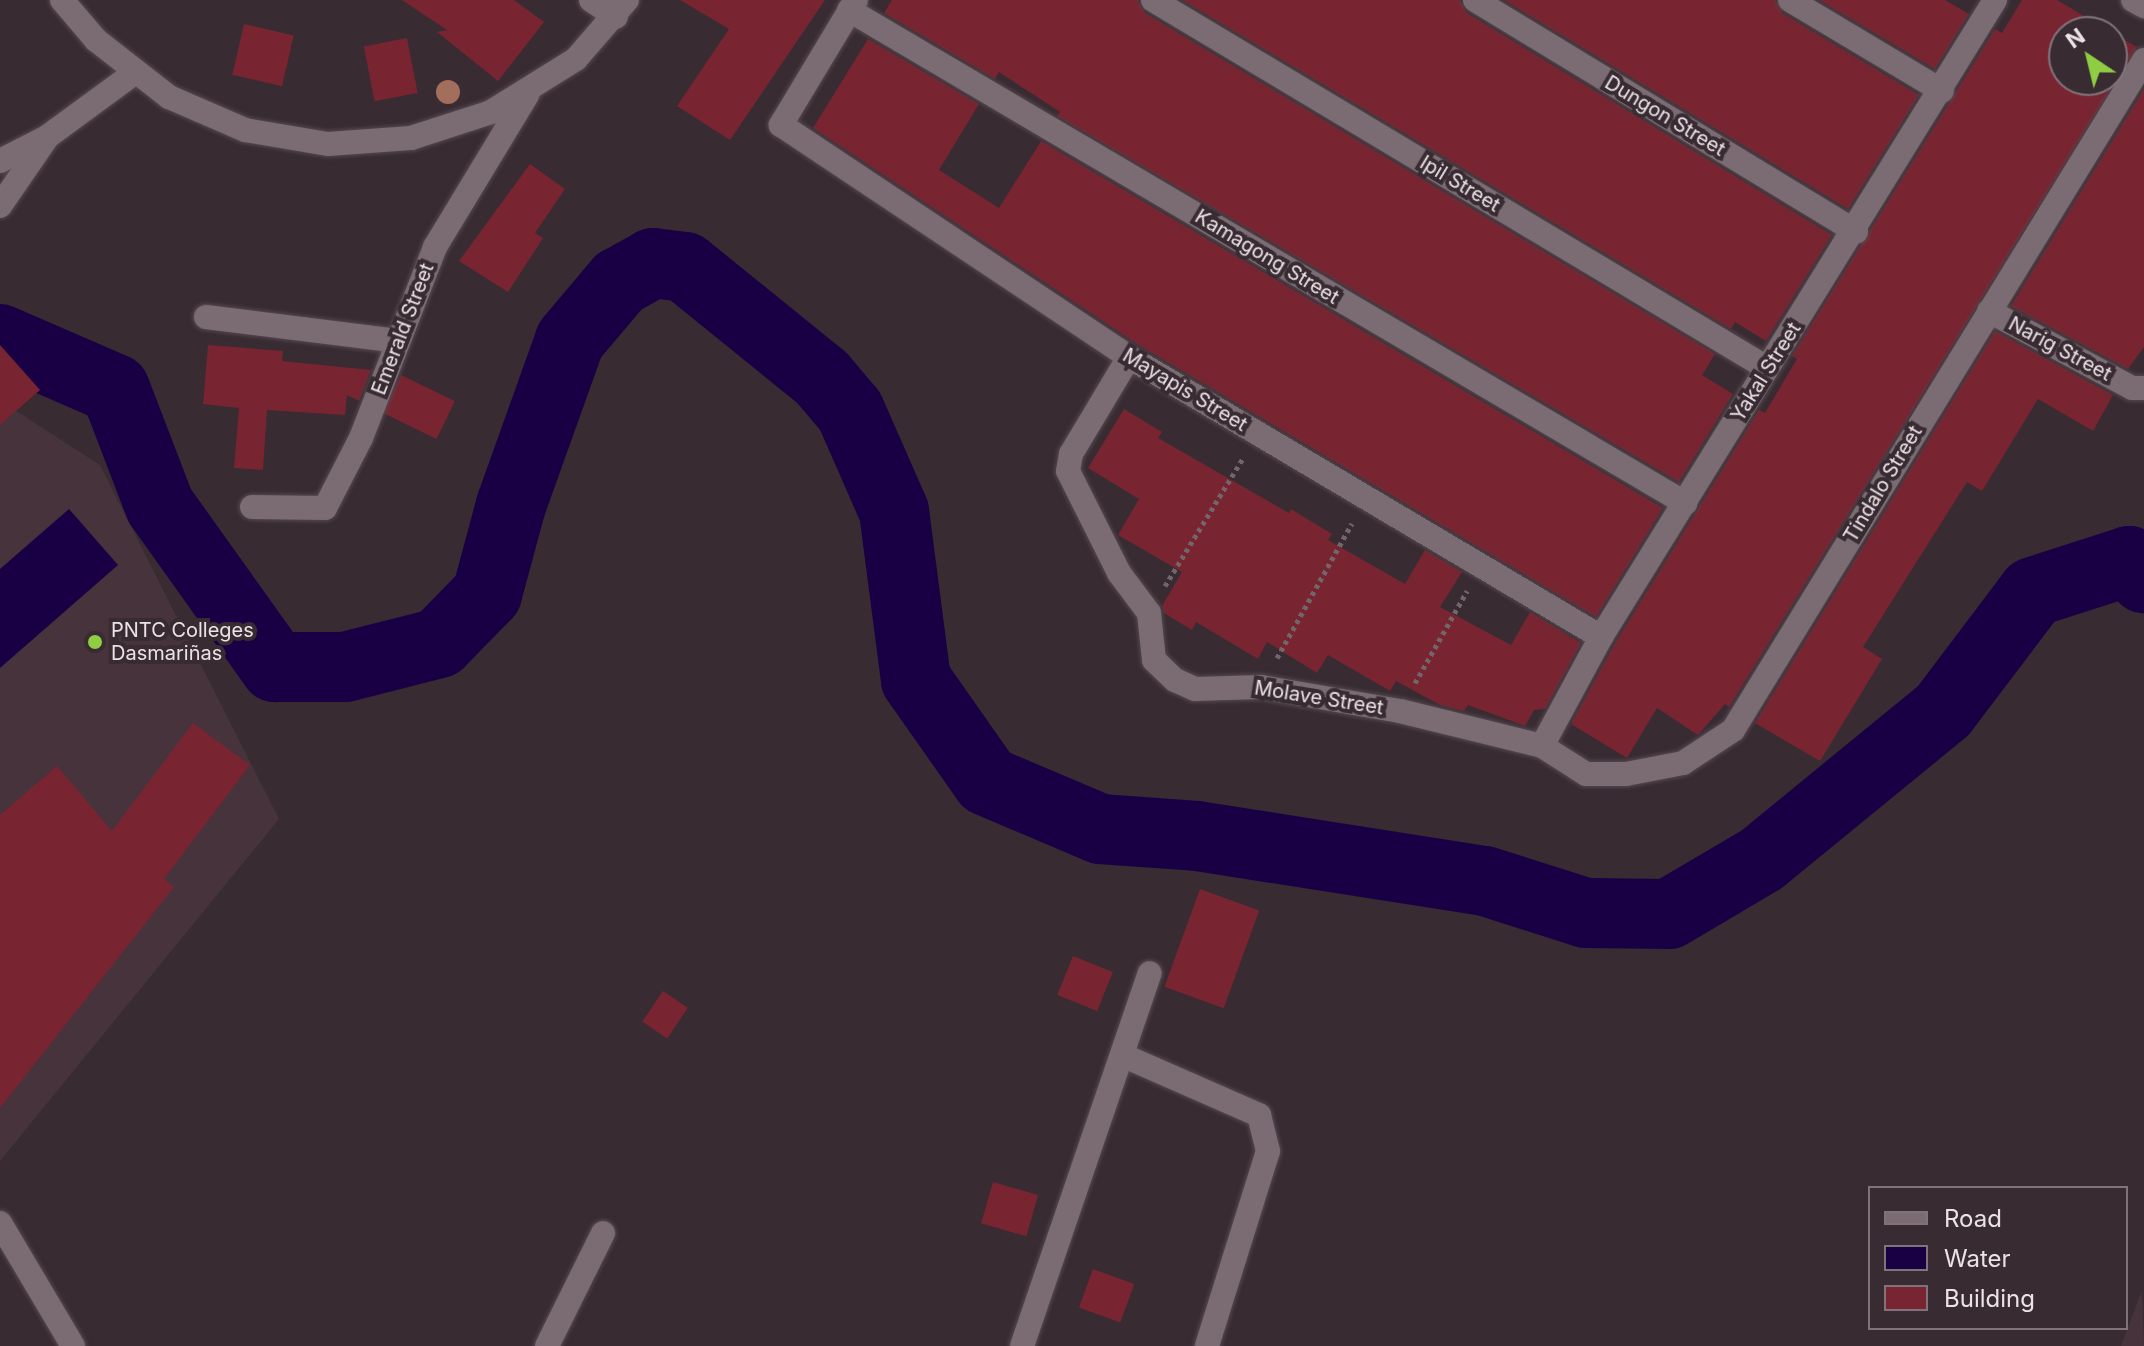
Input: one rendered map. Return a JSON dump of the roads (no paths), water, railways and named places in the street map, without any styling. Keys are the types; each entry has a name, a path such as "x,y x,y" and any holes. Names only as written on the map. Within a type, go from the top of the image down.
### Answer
{"street":[{"name":"Emerald Street","path":"62,0 134,73 219,120 286,139 328,144 411,138 478,117 528,93 576,59 622,8"},
{"path":"591,0 622,8"},
{"name":"Ipil Street","path":"1153,0 1767,368"},
{"name":"Dungon Street","path":"1475,0 1856,232"},
{"path":"1790,0 1942,91"},
{"name":"Yakal Street","path":"1542,746 1601,637 1767,368 1856,232 1995,0"},
{"path":"2133,0 2144,6"},
{"name":"Mayapis Street","path":"852,5 781,125 1129,357 1367,497 1479,569 1601,637"},
{"name":"Kamagong Street","path":"852,5 1685,503"},
{"name":"Tindalo Street","path":"1542,746 1586,774 1626,774 1683,763 1733,730 2144,60"},
{"path":"0,161 47,137 134,73"},
{"name":"Emerald Street","path":"252,507 325,508 361,438 435,247 528,93"},
{"path":"0,206 47,137"},
{"name":"Narig Street","path":"1989,311 2140,381"},
{"path":"206,317 398,341"},
{"name":"Molave Street","path":"1129,357 1071,454 1068,471 1119,573 1149,613 1154,660 1175,680 1195,689 1261,687 1400,711 1542,746"},
{"path":"1022,1346 1150,973"},
{"path":"1122,1055 1259,1115 1268,1151 1207,1346"},
{"path":"0,1223 73,1346"},
{"path":"547,1346 603,1233"}],"water":[{"path":"69,509 118,565 0,668 0,569"}],"waterway":[{"path":"0,339 115,389 160,506 275,667 345,667 439,643 487,594 511,505 570,340 619,282 653,263 685,267 822,378 850,411 894,511 916,680 987,781 1100,829 1197,836 1485,881 1586,913 1669,914 1762,859 1943,711 2033,592 2129,561 2144,578"}],"place":[{"name":"PNTC Colleges Dasmariñas","path":"95,642"}]}
